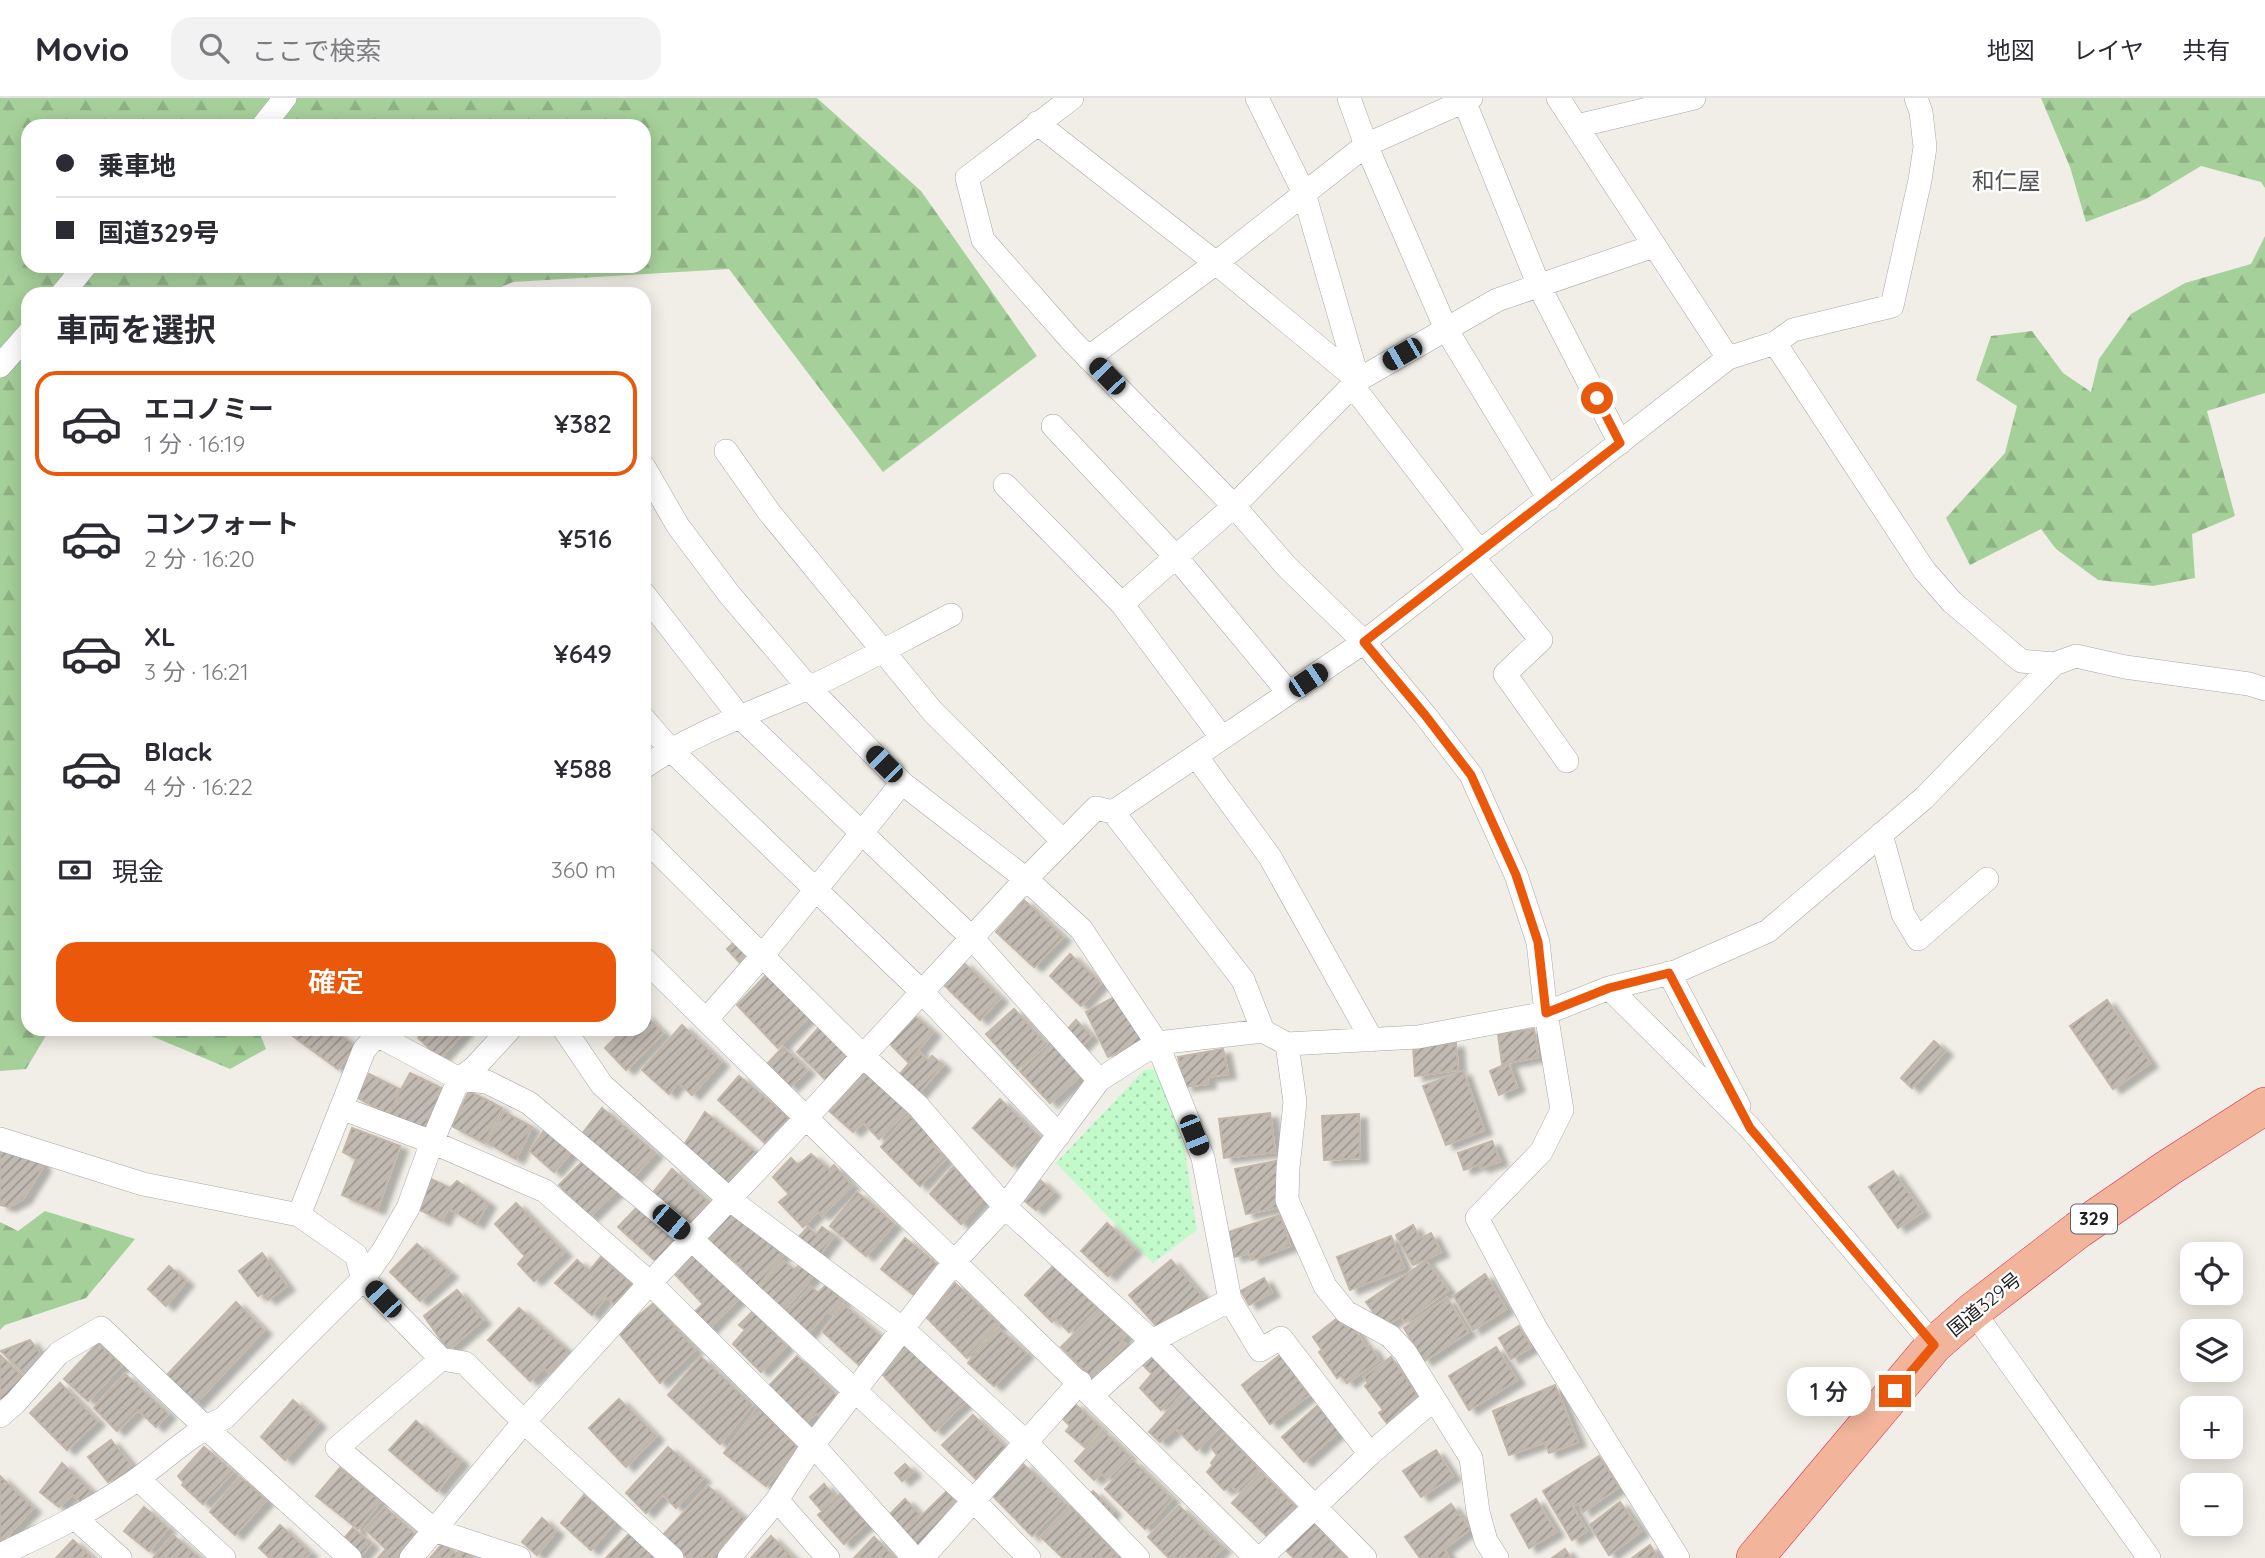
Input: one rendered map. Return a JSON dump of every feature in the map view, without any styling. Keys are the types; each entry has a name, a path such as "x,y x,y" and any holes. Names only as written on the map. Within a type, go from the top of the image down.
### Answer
{"highway":[{"name":"国道329号","path":"1755,1558 1934,1345 1973,1311 2078,1230 2265,1106"}],"street":[{"path":"268,119 285,98"},
{"path":"1073,98 967,178 983,240 1088,358 1234,506 1287,567 1364,642 1471,775 1516,875 1538,942 1546,1013 1562,1110 1541,1152 1477,1218 1535,1327 1678,1558"},
{"path":"1257,98 1304,193 1355,383"},
{"path":"1349,98 1366,145 1446,329 1549,499"},
{"path":"1558,98 1728,358"},
{"path":"1577,126 1694,98"},
{"path":"1113,812 1364,642 1728,358 1775,343 1794,330 1892,306 1925,147 1921,112 1916,98"},
{"path":"1088,358 1216,263 1366,145 1466,99 1539,286 1620,443"},
{"path":"1037,123 1216,263 1355,383 1541,640 1505,674 1567,761"},
{"path":"1122,604 1234,506 1355,383 1497,300 1654,246"},
{"path":"68,287 79,273"},
{"path":"0,366 21,342"},
{"path":"1775,343 1924,569 1952,602 2021,661 2054,664 2076,656 2125,667 2249,684 2265,689"},
{"path":"1053,426 1176,557 1289,693"},
{"path":"726,451 769,512 933,712 1063,841"},
{"path":"651,479 678,526 729,594 809,688 902,783 1026,879 1081,929 1157,1043 1203,1158 1230,1300 1260,1350 1281,1338 1370,1454"},
{"path":"1005,485 1122,604 1222,738"},
{"path":"651,603 739,716 972,938 1099,1080"},
{"path":"651,762 670,749 739,716 809,688 951,615"},
{"path":"729,1558 777,1500 813,1445 955,1261 1005,1207 1099,1080 1157,1043 1263,1031 1287,1044 1418,1037 1546,1013 1609,988 1669,973 1768,931 1924,798 2054,664"},
{"path":"651,727 670,749 922,992 1059,1135"},
{"path":"1196,756 1270,857 1372,1040"},
{"path":"706,1020 816,891 902,783"},
{"path":"411,1558 524,1422 650,1283 1026,879 1096,808 1113,812 1243,980 1263,1031"},
{"path":"1881,834 1903,914 1918,939 1987,879"},
{"path":"651,845 863,1056 918,1106 1005,1207 1152,1340 1366,1558"},
{"path":"651,966 805,1119 1087,1388 1258,1558 1434,1399"},
{"path":"1669,973 1750,1128"},
{"path":"1609,988 1750,1128 1934,1345"},
{"path":"299,1215 364,1050 376,1036"},
{"path":"386,1036 459,1079 486,1082 529,1104 691,1239 974,1501 1029,1558"},
{"path":"0,1555 76,1519 138,1479 205,1427 224,1418 363,1279 408,1208 459,1079 474,1068 504,1036"},
{"path":"569,1036 602,1085 730,1199 903,1329 1027,1443 1138,1558"},
{"path":"1287,1044 1295,1102 1287,1168 1287,1200 1325,1286 1346,1312 1390,1336 1405,1352 1471,1458 1478,1511 1486,1541 1497,1558"},
{"path":"341,1108 432,1142 545,1191 650,1283 813,1445 914,1558"},
{"path":"0,1139 143,1184 299,1215 356,1255 363,1279 441,1359 465,1363 524,1422 672,1558"},
{"path":"922,1558 1027,1443 1087,1388 1152,1340 1230,1300"},
{"path":"1973,1311 2149,1558"},
{"path":"0,1416 15,1403 58,1353 100,1328 350,1558"},
{"path":"441,1359 337,1448 434,1530 519,1558"},
{"path":"138,1479 224,1558"},
{"path":"777,1500 828,1558"},
{"path":"76,1519 120,1558"}],"green space":[{"path":"0,98 817,98 921,191 1037,356 883,472 729,269 513,282 501,287 21,287 21,1036 46,1036 26,1069 0,1071"},
{"path":"2041,98 2265,98 2265,188 2261,182 2201,166 2146,199 2086,222 2070,167"},
{"path":"2265,236 2265,393 2207,411 2235,516 2192,534 2195,578 2153,586 2098,580 2056,549 2041,529 1970,565 1946,518 2005,453 2017,406 1976,380 1991,336 2032,331 2063,373 2091,392 2099,359 2131,314 2185,283 2251,264"},
{"path":"152,1036 261,1036 266,1049 230,1069"},
{"path":"1158,1069 1184,1145 1197,1230 1153,1263 1056,1163 1144,1070"},
{"path":"45,1211 135,1239 86,1298 5,1325 0,1330 0,1222 18,1231"}],"building":[{"path":"1024,900 1063,937 1034,967 996,932"},
{"path":"734,942 751,958 743,966 727,949"},
{"path":"1070,954 1101,983 1081,1006 1050,976"},
{"path":"963,962 1000,998 980,1020 943,984"},
{"path":"767,974 808,1017 778,1048 737,1005"},
{"path":"1118,995 1142,1040 1108,1057 1086,1012"},
{"path":"2107,1000 2150,1063 2113,1089 2070,1026"},
{"path":"1014,1009 1044,1042 1018,1069 986,1034"},
{"path":"910,1012 933,1032 908,1062 887,1041"},
{"path":"1076,1020 1091,1036 1078,1049 1063,1034"},
{"path":"651,1021 663,1033 626,1070 605,1048 617,1036 651,1036"},
{"path":"682,1025 721,1062 692,1095 678,1082 669,1094 642,1070"},
{"path":"821,1025 852,1055 827,1081 797,1052"},
{"path":"1534,1029 1538,1057 1502,1064 1498,1034"},
{"path":"293,1036 341,1036 355,1046 338,1069"},
{"path":"420,1036 460,1036 440,1058 418,1038"},
{"path":"1053,1040 1083,1073 1050,1103 1020,1071"},
{"path":"1934,1041 1945,1051 1912,1088 1901,1078"},
{"path":"1456,1043 1458,1070 1415,1076 1413,1047"},
{"path":"783,1047 807,1070 790,1087 768,1063"},
{"path":"1223,1049 1228,1074 1207,1077 1208,1084 1185,1087 1178,1057"},
{"path":"919,1052 928,1061 932,1056 943,1065 918,1094 899,1075"},
{"path":"1508,1063 1517,1087 1499,1095 1490,1071"},
{"path":"864,1069 907,1110 879,1139 863,1122 853,1132 828,1110"},
{"path":"1463,1071 1484,1130 1446,1145 1423,1086"},
{"path":"410,1073 443,1089 423,1131 388,1114"},
{"path":"369,1074 401,1090 388,1114 356,1097"},
{"path":"739,1076 789,1118 766,1144 718,1100"},
{"path":"469,1091 502,1108 484,1143 452,1126"},
{"path":"1000,1099 1040,1138 1012,1166 973,1128"},
{"path":"602,1108 655,1153 629,1182 578,1139"},
{"path":"504,1112 532,1127 516,1159 488,1143"},
{"path":"705,1112 759,1155 730,1189 682,1148"},
{"path":"1270,1113 1275,1152 1224,1158 1219,1119"},
{"path":"1359,1114 1360,1158 1324,1160 1322,1116"},
{"path":"909,1115 935,1140 932,1145 946,1158 920,1186 881,1147"},
{"path":"352,1128 400,1146 377,1210 342,1195 356,1159 343,1152"},
{"path":"545,1129 572,1151 554,1172 530,1151"},
{"path":"1492,1141 1500,1161 1481,1168 1479,1164 1464,1170 1458,1153"},
{"path":"0,1151 38,1158 43,1167 23,1199 8,1207 0,1205"},
{"path":"811,1154 829,1170 834,1165 852,1186 822,1215 818,1211 803,1227 779,1202 789,1194 773,1177 791,1158 798,1165"},
{"path":"584,1160 616,1191 589,1217 559,1185"},
{"path":"1276,1161 1285,1206 1246,1214 1235,1169"},
{"path":"953,1167 985,1196 961,1224 930,1194"},
{"path":"672,1169 710,1203 687,1229 651,1195"},
{"path":"1893,1171 1922,1212 1898,1228 1869,1187"},
{"path":"431,1179 450,1188 457,1181 488,1203 476,1224 448,1208 442,1221 420,1210"},
{"path":"1039,1179 1053,1192 1036,1210 1022,1199"},
{"path":"857,1192 894,1224 866,1256 830,1226"},
{"path":"516,1203 564,1252 534,1281 518,1264 525,1256 495,1224"},
{"path":"639,1205 680,1239 658,1263 618,1227"},
{"path":"732,1210 783,1255 756,1288 744,1274 746,1272 728,1255 721,1262 702,1244"},
{"path":"1280,1215 1290,1246 1252,1260 1249,1253 1234,1257 1226,1233"},
{"path":"1107,1223 1134,1249 1108,1276 1081,1251"},
{"path":"1413,1225 1420,1239 1431,1233 1441,1252 1413,1265 1396,1235"},
{"path":"808,1227 816,1235 822,1227 834,1236 818,1257 797,1239"},
{"path":"1391,1236 1404,1268 1350,1290 1337,1257"},
{"path":"905,1238 939,1266 914,1295 881,1269"},
{"path":"417,1244 450,1273 420,1301 390,1272"},
{"path":"693,1249 740,1297 707,1331 692,1314 703,1304 672,1271"},
{"path":"262,1253 287,1286 268,1300 262,1293 258,1296 239,1271"},
{"path":"601,1257 632,1284 615,1305 606,1297 592,1315 555,1283 577,1260 589,1271"},
{"path":"1171,1260 1203,1297 1179,1317 1176,1313 1157,1327 1129,1295"},
{"path":"783,1261 795,1270 800,1263 813,1276 781,1313 758,1291"},
{"path":"1426,1261 1448,1290 1405,1322 1401,1316 1384,1327 1366,1302"},
{"path":"1055,1264 1095,1305 1069,1332 1056,1319 1052,1322 1025,1295"},
{"path":"169,1266 186,1281 166,1306 148,1289"},
{"path":"1485,1274 1506,1309 1473,1330 1454,1296"},
{"path":"1264,1278 1272,1292 1249,1305 1241,1291"},
{"path":"955,1283 999,1324 967,1358 926,1317"},
{"path":"826,1285 843,1301 832,1314 827,1311 806,1336 785,1316 811,1287 818,1293"},
{"path":"457,1290 483,1320 448,1350 424,1316"},
{"path":"1447,1298 1468,1332 1424,1361 1404,1328"},
{"path":"236,1302 264,1330 195,1404 165,1377"},
{"path":"654,1303 695,1350 660,1383 618,1332"},
{"path":"844,1305 882,1338 859,1365 823,1332"},
{"path":"519,1308 570,1353 550,1373 544,1368 530,1381 488,1340"},
{"path":"1100,1309 1126,1334 1120,1341 1125,1344 1092,1378 1061,1347"},
{"path":"753,1311 786,1346 761,1372 733,1344 745,1330 739,1325"},
{"path":"1339,1317 1347,1329 1352,1326 1379,1360 1347,1383 1341,1375 1337,1378 1319,1352 1322,1350 1313,1337"},
{"path":"1519,1326 1531,1347 1511,1359 1499,1338"},
{"path":"999,1329 1026,1353 994,1386 968,1363"},
{"path":"30,1340 45,1360 28,1377 1,1351"},
{"path":"98,1343 122,1365 88,1401 64,1379"},
{"path":"903,1344 965,1402 935,1431 881,1373"},
{"path":"1496,1347 1517,1380 1469,1410 1449,1376"},
{"path":"1148,1353 1183,1386 1161,1410 1140,1388 1152,1374 1139,1361"},
{"path":"0,1355 26,1380 0,1405"},
{"path":"1280,1355 1309,1395 1270,1424 1242,1385"},
{"path":"797,1356 838,1397 820,1416 816,1413 804,1424 767,1388"},
{"path":"701,1357 752,1405 720,1444 668,1395"},
{"path":"1391,1357 1423,1402 1389,1426 1379,1413 1383,1410 1365,1386 1368,1383 1364,1377"},
{"path":"125,1374 168,1414 156,1427 138,1410 117,1431 94,1408"},
{"path":"60,1383 97,1421 67,1450 30,1413"},
{"path":"1555,1385 1578,1442 1549,1453 1545,1442 1509,1455 1493,1411"},
{"path":"1186,1391 1220,1426 1197,1450 1176,1428 1160,1442 1149,1432"},
{"path":"619,1399 656,1436 626,1467 589,1428"},
{"path":"293,1400 318,1423 285,1460 261,1437"},
{"path":"1074,1403 1101,1428 1085,1447 1066,1431 1070,1426 1062,1418"},
{"path":"1317,1406 1339,1431 1304,1462 1282,1437"},
{"path":"758,1407 798,1448 766,1486 724,1453"},
{"path":"973,1415 1006,1448 976,1479 942,1445"},
{"path":"416,1421 461,1461 437,1491 389,1450"},
{"path":"1103,1431 1129,1456 1107,1478 1102,1473 1094,1480 1075,1461"},
{"path":"1225,1433 1259,1469 1236,1490 1231,1486 1224,1490 1207,1472 1217,1455 1211,1447"},
{"path":"111,1440 131,1465 108,1482 88,1457"},
{"path":"204,1447 233,1472 203,1504 182,1485 184,1483 178,1476"},
{"path":"668,1447 703,1478 676,1508 663,1494 646,1513 626,1493"},
{"path":"1436,1450 1453,1476 1421,1497 1403,1471"},
{"path":"1599,1456 1619,1487 1583,1512 1579,1503 1572,1506 1587,1531 1572,1540 1543,1491"},
{"path":"1132,1460 1172,1499 1145,1529 1105,1489"},
{"path":"62,1463 97,1497 86,1507 72,1494 59,1507 40,1492"},
{"path":"905,1464 913,1472 902,1481 895,1473"},
{"path":"1023,1464 1064,1503 1032,1536 991,1494"},
{"path":"340,1468 381,1501 358,1529 316,1496"},
{"path":"1261,1472 1297,1508 1268,1537 1232,1503"},
{"path":"0,1476 33,1508 0,1544"},
{"path":"240,1477 266,1500 235,1535 210,1512"},
{"path":"824,1484 836,1498 822,1511 810,1497"},
{"path":"708,1486 745,1519 711,1558 687,1558 662,1536"},
{"path":"947,1491 960,1506 913,1551 900,1537"},
{"path":"1093,1491 1113,1511 1104,1520 1084,1499"},
{"path":"840,1494 867,1523 844,1544 818,1515"},
{"path":"584,1495 615,1522 591,1550 561,1523"},
{"path":"905,1499 919,1514 898,1534 885,1519"},
{"path":"1536,1499 1556,1532 1529,1548 1511,1515"},
{"path":"1620,1502 1641,1531 1609,1555 1590,1525"},
{"path":"1451,1504 1470,1529 1444,1549 1449,1558 1420,1558 1405,1537"},
{"path":"1070,1506 1117,1555 1114,1558 1063,1558 1041,1537"},
{"path":"1179,1506 1223,1548 1212,1558 1169,1558 1148,1537"},
{"path":"144,1507 168,1528 149,1551 124,1531"},
{"path":"385,1507 419,1538 403,1558 378,1558 386,1549 365,1529"},
{"path":"542,1518 556,1531 537,1555 522,1542"},
{"path":"1310,1518 1347,1558 1294,1558 1281,1546"},
{"path":"280,1525 310,1553 305,1558 270,1558 259,1548"},
{"path":"353,1528 371,1544 359,1558 339,1544"},
{"path":"630,1533 657,1558 606,1558"},
{"path":"173,1535 199,1558 153,1558"},
{"path":"771,1536 793,1558 751,1558"},
{"path":"874,1537 895,1558 854,1558"},
{"path":"73,1540 92,1558 56,1558"},
{"path":"443,1543 456,1554 462,1548 473,1558 430,1558"},
{"path":"1650,1545 1658,1558 1632,1558"},
{"path":"1565,1549 1571,1558 1552,1558"}],"district":[{"name":"和仁屋","path":"2006,181"}],"route":[{"path":"1597,398 1620,443 1364,642 1471,775 1516,875 1538,942 1546,1013 1609,988 1669,973 1750,1128 1934,1345 1895,1391"}]}
